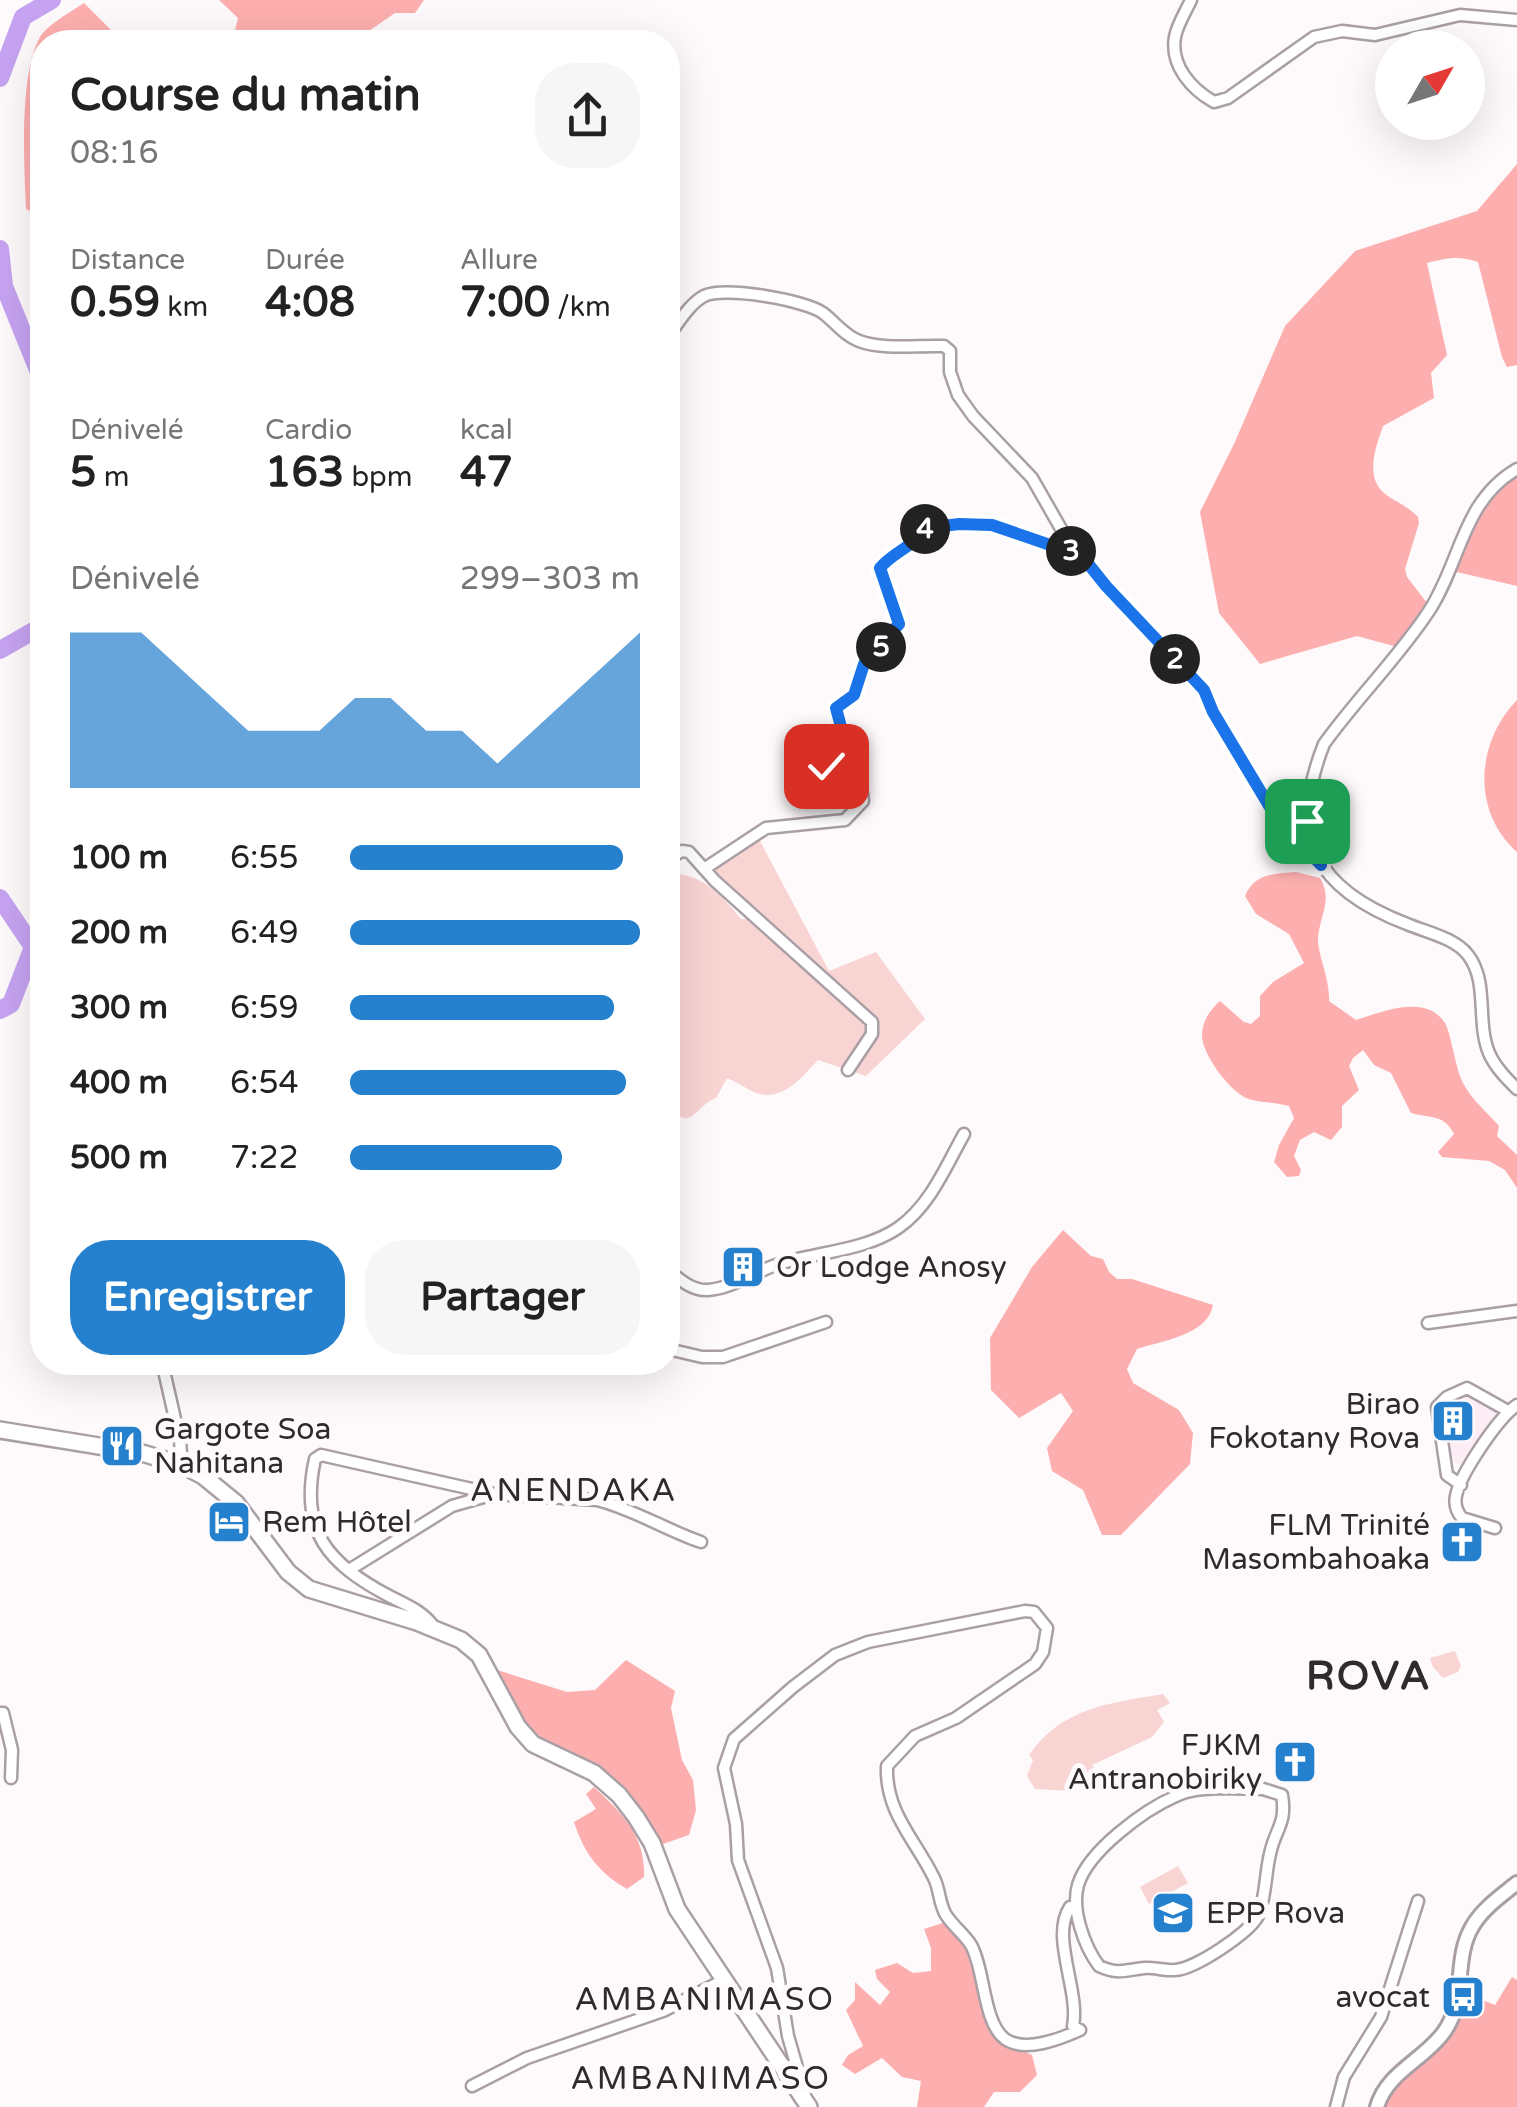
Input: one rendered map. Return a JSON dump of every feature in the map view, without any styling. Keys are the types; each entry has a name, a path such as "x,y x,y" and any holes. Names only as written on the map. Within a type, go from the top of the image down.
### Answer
{"main road":[{"path":"0,1430 142,1454 182,1466 203,1476 236,1503 288,1572 309,1589 461,1640 492,1675 518,1726 533,1744 594,1773 636,1816 652,1842 677,1908 808,2106"}],"street":[{"path":"1191,0 1175,36 1178,63 1193,88 1214,102 1228,98 1314,37 1342,31 1375,36 1460,15 1517,20"},
{"path":"680,321 704,296 717,293 793,300 822,311 847,336 864,343 944,346 950,351 950,372 958,394 973,416 1032,478 1064,534 1106,586 1204,690 1274,814 1338,886 1359,902 1379,914 1449,940 1468,955 1480,983 1481,1016 1489,1053 1500,1073 1517,1088"},
{"path":"1321,865 1307,821 1315,768 1324,744 1431,608 1469,520 1491,488 1517,470"},
{"path":"704,869 766,828 845,820 863,801 862,786 853,772 845,768 828,771 826,766 844,738 836,708 854,695 864,664 899,624 880,568 887,559 920,538 926,528 959,524 992,525 1082,556"},
{"path":"680,852 690,852 872,1022 872,1034 848,1070"},
{"path":"680,1280 705,1291 742,1282 771,1267 881,1237 898,1228 925,1201 964,1134"},
{"path":"1428,1324 1517,1311"},
{"path":"680,1352 723,1357 826,1322"},
{"path":"165,1375 182,1466"},
{"path":"1461,1485 1448,1475 1437,1407 1447,1397 1467,1388 1513,1408 1482,1447 1455,1497 1456,1510 1462,1518 1495,1528"},
{"path":"434,1628 423,1614 368,1585 329,1554 312,1521 315,1459 321,1455 494,1494 597,1500 701,1542"},
{"path":"349,1570 452,1506 494,1494"},
{"path":"808,2106 788,2036 777,1968 738,1860 736,1824 724,1768 734,1739 835,1655 868,1642 1024,1610 1042,1618 1048,1638 1035,1664 956,1718 915,1736 887,1766 888,1792 906,1834 933,1875 947,1916 972,1946 994,2025 1008,2041 1020,2045 1044,2042 1080,2030 1073,2026 1076,2014 1063,1941 1066,1912 1070,1907 1076,1908"},
{"path":"0,1713 12,1750 11,1778"},
{"path":"1222,1788 1264,1789 1282,1796 1283,1825 1271,1849 1258,1915 1246,1932 1189,1967 1142,1968 1126,1974 1099,1966 1085,1940 1076,1908 1078,1882 1102,1850 1132,1824 1178,1795 1222,1788"},
{"path":"1377,2107 1390,2082 1436,2043 1446,2029 1458,2003 1466,1938 1473,1923 1517,1883"},
{"path":"1336,2107 1344,2077 1381,2016 1418,1901"},
{"path":"472,2086 528,2058 663,2011 724,1980"}],"shaded area":[{"path":"219,0 424,0 415,13 395,13 370,30 235,30 238,18"},
{"path":"84,3 111,30 46,30"},
{"path":"30,68 30,211 26,209 24,169"},
{"path":"1517,164 1517,365 1507,367 1502,357 1478,262 1452,258 1427,263 1447,355 1431,373 1434,398 1383,426 1375,452 1373,471 1379,487 1418,517 1405,569 1431,608 1401,648 1357,636 1260,664 1219,613 1200,512 1285,326 1355,251 1477,211"},
{"path":"1517,469 1517,586 1448,570 1469,519"},
{"path":"1517,700 1517,852 1492,817 1484,776 1493,736"},
{"path":"759,839 829,971 876,952 925,1019 866,1076 818,1060 791,1086 766,1095 727,1078 716,1098 691,1117 680,1117 680,874 718,893 741,919 758,919 708,868"},
{"path":"1296,872 1320,878 1324,886 1326,901 1318,944 1329,1001 1356,1020 1403,1007 1437,1014 1447,1028 1463,1083 1499,1126 1497,1136 1517,1155 1517,1188 1505,1170 1489,1161 1442,1157 1438,1152 1454,1134 1450,1127 1436,1118 1411,1113 1391,1073 1374,1065 1363,1050 1349,1066 1359,1090 1342,1106 1342,1127 1331,1140 1314,1132 1300,1140 1294,1156 1301,1170 1299,1176 1287,1177 1274,1162 1294,1118 1289,1106 1249,1099 1234,1090 1207,1053 1202,1031 1207,1016 1220,1001 1251,1024 1260,1016 1260,996 1273,982 1304,963 1289,934 1256,914 1245,896 1259,879"},
{"path":"1063,1230 1091,1256 1103,1259 1117,1279 1132,1279 1213,1305 1209,1315 1193,1330 1137,1349 1127,1369 1133,1383 1179,1410 1193,1433 1190,1464 1121,1535 1102,1535 1083,1490 1052,1471 1047,1448 1073,1411 1061,1393 1019,1418 991,1390 990,1338 1032,1267"},
{"path":"1470,1393 1501,1414 1466,1469 1448,1458 1442,1409 1452,1396"},
{"path":"1455,1651 1461,1666 1458,1672 1443,1678 1430,1658"},
{"path":"626,1660 675,1691 671,1708 682,1760 693,1780 696,1810 689,1835 657,1846 630,1801 528,1738 494,1669 567,1692 595,1690"},
{"path":"1163,1694 1170,1703 1157,1710 1164,1722 1152,1737 1092,1765 1097,1773 1073,1791 1035,1789 1027,1776 1033,1760 1029,1755 1056,1727 1088,1710"},
{"path":"594,1787 623,1816 641,1849 644,1877 627,1889 593,1861 574,1822 596,1809 586,1794"},
{"path":"1178,1866 1188,1883 1149,1904 1140,1887"},
{"path":"946,1922 965,1946 990,2031 1003,2042 1032,2055 1037,2075 1020,2092 994,2092 984,2107 917,2107 921,2081 902,2077 882,2058 855,2074 842,2065 848,2055 863,2046 846,2010 855,2000 855,1982 880,2005 890,1992 877,1979 875,1970 897,1963 913,1973 931,1971 931,1948 924,1929"},
{"path":"1512,1977 1517,1980 1517,2107 1380,2107 1381,2101 1441,2041 1468,1994 1495,2005"}],"waterway":[{"path":"0,78 23,17 52,0"},
{"path":"0,249 4,286 30,350"},
{"path":"0,650 30,633"},
{"path":"0,898 30,943"},
{"path":"0,1010 11,1004 30,955"}],"place":[{"name":"Or Lodge Anosy","path":"743,1267"},
{"name":"Birao Fokotany Rova","path":"1453,1421"},
{"name":"Gargote Soa Nahitana","path":"122,1446"},
{"name":"Rem Hôtel","path":"229,1522"},
{"name":"FLM Trinité Masombahoaka","path":"1462,1542"},
{"name":"FJKM Antranobiriky","path":"1295,1762"},
{"name":"EPP Rova","path":"1173,1913"},
{"name":"avocat","path":"1463,1997"}],"district":[{"name":"ANENDAKA","path":"574,1490"},
{"name":"ROVA","path":"1369,1675"},
{"name":"AMBANIMASO","path":"705,1999"},
{"name":"AMBANIMASO","path":"701,2078"}],"route":[{"path":"826,766 844,738 836,708 854,695 864,664 899,624 880,568 920,538 926,528 992,525 1082,556 1204,690 1274,814 1321,865 1307,821"}]}
